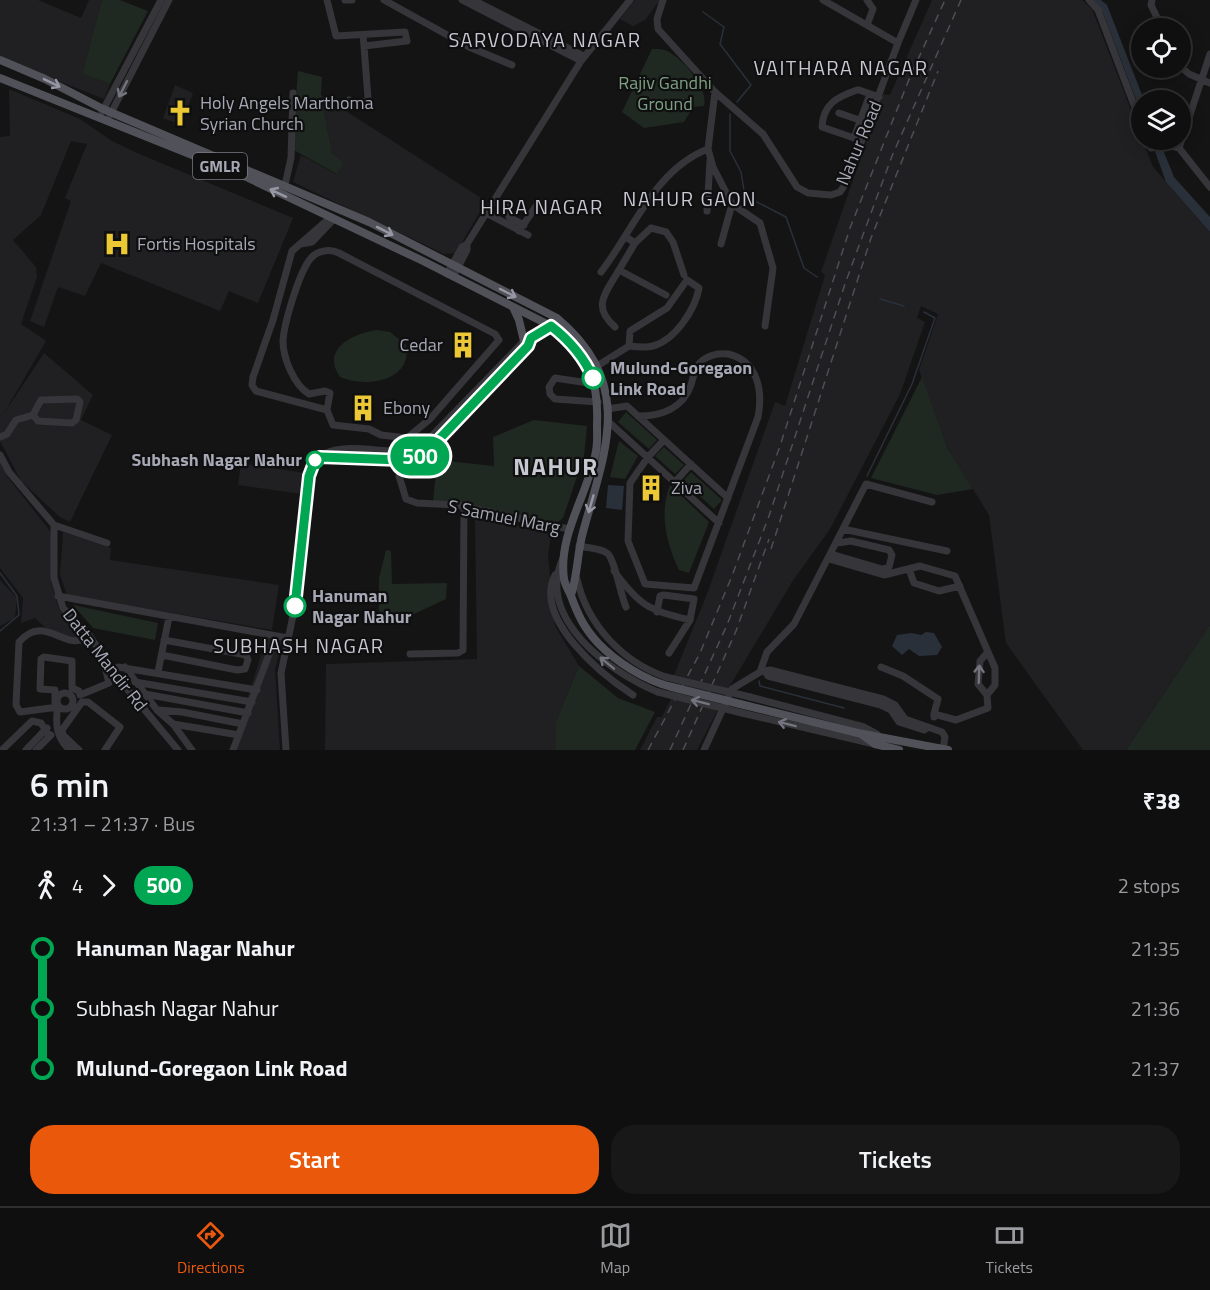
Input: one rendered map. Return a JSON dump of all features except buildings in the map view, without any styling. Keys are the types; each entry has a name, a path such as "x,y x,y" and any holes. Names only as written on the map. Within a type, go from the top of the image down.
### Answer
{"main road":[{"name":"GMLR","path":"0,60 45,79 105,114"},
{"name":"GMLR","path":"0,78 105,114 233,168 551,326 565,337 586,363 595,384 598,402 596,455 569,529 564,556 564,581 571,595"},
{"name":"GMLR","path":"233,168 285,185 369,222 557,318 576,334 602,376 610,423 579,546 577,579 571,595"},
{"path":"513,307 527,339"},
{"path":"571,595 579,620 603,649 640,674 672,687 741,708 838,724 945,749"},
{"path":"855,729 873,747 898,750"}],"street":[{"path":"159,11 161,0"},
{"path":"105,114 159,11 169,0"},
{"path":"327,0 336,36 405,32 406,34 405,43 364,46"},
{"path":"345,0 352,0"},
{"path":"384,0 469,47 512,65"},
{"path":"466,0 582,59"},
{"path":"450,275 462,247 486,213 582,59 630,0"},
{"name":"Nahur Road","path":"663,0 657,19 658,29 715,92 764,134 797,187 808,193 831,195 840,192 846,183 916,0"},
{"path":"823,0 898,43"},
{"path":"867,0 873,9 867,25"},
{"path":"1089,0 1098,10 1131,97"},
{"path":"1152,0 1151,5 1157,18"},
{"path":"349,100 354,104 368,100 363,35"},
{"path":"1191,109 1210,54"},
{"path":"1191,74 1210,84"},
{"path":"870,94 854,138 822,127 832,101 856,90 870,94 879,97"},
{"path":"715,92 708,150 710,159 732,204 760,223 773,268 765,326"},
{"path":"285,185 291,158 293,93"},
{"path":"839,113 869,123"},
{"path":"601,272 656,190 684,163 708,150"},
{"path":"1181,150 1210,187"},
{"path":"707,211 710,159"},
{"path":"522,228 539,202"},
{"path":"721,244 732,204"},
{"path":"507,220 508,207"},
{"path":"486,213 507,220 522,228 528,235"},
{"path":"327,410 260,393 252,385 292,251 333,218"},
{"path":"615,327 602,313 601,301 635,243 651,228 666,232 673,242 684,275"},
{"path":"626,237 635,243"},
{"path":"333,250 498,336 498,343 430,419 411,436 393,437 369,429 333,425 327,410 330,393 325,391 309,394 299,386 287,358 283,341 297,289 310,260 320,252 333,250"},
{"path":"619,270 666,295"},
{"path":"597,366 629,346 651,347 666,341 689,313 699,288 687,280 667,308 630,331 629,346"},
{"path":"320,457 383,461 418,457 492,380 527,339 551,326 557,318"},
{"path":"638,416 654,416 668,411 681,402 689,389 697,366 704,359 723,353 746,361 755,372 761,401 758,417 694,588 645,584 628,541 630,483 648,457 664,440"},
{"path":"595,384 555,378 549,387 550,394 555,399 598,402"},
{"path":"44,399 77,399 80,402 76,420 72,423 38,421 33,415 37,402 44,399"},
{"path":"607,409 627,406 729,498"},
{"path":"0,437 7,434 16,420 33,415"},
{"path":"610,423 719,523"},
{"path":"383,461 385,440"},
{"path":"286,750 281,673 295,606 309,476 315,460 339,450 403,452 419,449 429,444"},
{"path":"401,460 403,452"},
{"path":"0,455 9,472 54,525 107,543"},
{"name":"S Samuel Marg","path":"401,460 399,476 406,499 417,503 464,506 569,529"},
{"path":"675,482 691,464"},
{"path":"763,672 767,652 794,624 839,543 843,529 866,483 932,502"},
{"path":"410,654 458,653 463,650 464,506"},
{"name":"Datta Mandir Rd","path":"54,525 54,578 63,608 178,750"},
{"path":"843,529 947,551"},
{"path":"832,556 882,569 889,567 891,551 859,543 839,543"},
{"path":"579,546 606,552 611,557 619,593 626,607"},
{"path":"564,556 550,585 554,606 567,634 595,668 633,695"},
{"path":"832,556 885,575 920,566 955,576 987,653 992,659 996,676 995,685 987,694"},
{"path":"909,569 914,583 939,591 960,586"},
{"path":"614,571 636,598 657,612 690,620"},
{"path":"556,573 560,603 567,620 582,641 621,674 658,692 741,708 873,747 878,734"},
{"path":"577,579 587,612 598,627 633,661 666,677 750,697 838,724"},
{"path":"58,596 288,638"},
{"path":"657,612 660,596 694,599 690,620 669,653"},
{"path":"158,672 169,617"},
{"path":"38,629 74,640 89,638 107,667 109,683 80,695 74,693 62,694 58,698 57,706 51,710 20,712 16,705 19,642 30,632 38,629"},
{"path":"232,750 276,636"},
{"path":"162,655 242,670 247,667 248,660 246,655 164,640"},
{"path":"934,715 956,720 988,708 987,694 978,684 978,668 987,653"},
{"path":"57,693 55,690 40,689 39,663 42,658 72,660 73,703 65,709 57,706"},
{"path":"192,750 173,724 157,710 122,667 257,690"},
{"path":"881,667 903,676 938,699 930,729"},
{"path":"704,750 732,689 770,670 882,702 893,707 900,719 944,734 945,749"},
{"path":"135,682 252,702"},
{"path":"57,693 66,688"},
{"path":"57,693 57,730 64,744 74,749"},
{"path":"145,694 248,713"},
{"path":"74,749 62,730 79,703 88,702 120,727 105,750"},
{"path":"157,710 182,712 243,724"},
{"path":"2,750 28,722 41,723 47,731"},
{"path":"173,724 239,735"},
{"path":"26,750 47,731 57,730"},
{"path":"36,750 47,731"}],"shaded area":[{"path":"0,0 38,0 81,18 89,0 102,0 82,74 110,84 104,99 0,58"},
{"path":"635,0 660,0 645,20 633,26 620,19"},
{"path":"932,0 1082,0 1092,9 1131,110 1131,150 1146,150 1153,167 1210,232 1210,625 1126,750 1083,750 1006,643 989,515 947,447 919,370 938,314 921,306 917,318 925,322 900,394 830,529 792,582 731,684 697,750 640,750 657,717 662,717 679,683 672,680 707,594 775,402 785,406 825,275 821,272 883,94 890,95"},
{"path":"1092,0 1101,0 1107,5 1131,67 1131,78 1135,78 1140,90 1133,90 1103,13"},
{"path":"175,85 193,93 181,125 163,118"},
{"path":"9,89 80,119 112,141 137,153 293,218 258,303 229,291 220,311 101,263 85,296 58,287 44,327 30,321 71,201 65,198 87,144 71,141 41,215 13,240 36,267 37,277 21,324 46,341 3,415 44,353 93,395 81,420 112,435 70,522 60,517 21,481 0,441 0,137 10,136"},
{"path":"321,95 486,201 456,253 444,254 293,182 301,155 336,174 344,162 332,153"},
{"path":"1155,150 1163,150 1174,177 1210,217 1210,232 1166,182"},
{"path":"0,462 6,475 51,532 51,582 59,609 83,637 78,640 51,633 35,618 21,623 23,598 0,568"},
{"path":"241,463 304,473 301,494 238,485"},
{"path":"608,485 624,486 622,510 606,508"},
{"path":"475,516 551,533 548,556 555,626 579,666 556,721 556,750 325,750 326,664 477,659"},
{"path":"63,532 111,548 110,560 279,585 272,630 67,595 60,575"},
{"path":"0,580 17,598 15,618 0,626"},
{"path":"926,632 934,633 942,647 937,655 919,656 909,649 902,655 892,646 897,635 911,633 921,635"},
{"path":"267,637 282,640 275,670 280,750 231,750"}],"green space":[{"path":"102,0 120,0 148,11 110,84 82,74"},
{"name":"Rajiv Gandhi Ground","path":"652,49 665,50 680,60 693,74 702,91 704,106 693,107 684,122 644,128 622,112"},
{"path":"298,71 322,77 321,95 332,153 344,162 337,174 292,149"},
{"path":"377,330 390,332 406,345 406,357 402,367 385,379 373,381 361,382 340,377 334,358 342,344 359,335"},
{"path":"922,377 947,447 973,489 937,495 871,478"},
{"path":"626,412 657,440 649,449 618,422"},
{"path":"534,420 587,426 584,456 563,518 557,523 433,503 437,460 494,466 493,437"},
{"path":"619,441 638,456 625,479 610,477"},
{"path":"664,447 684,465 675,474 655,456"},
{"path":"691,472 722,500 714,509 683,481"},
{"path":"670,485 709,522 689,573 679,570 668,539 665,506"},
{"path":"386,550 391,551 392,584 447,583 446,599 412,615 379,613 379,578"},
{"path":"73,605 158,623 155,640 93,628"},
{"path":"1210,625 1210,750 1126,750"},
{"path":"579,666 618,698 655,712 635,750 556,750 556,721"}],"waterway":[{"path":"703,12 724,27 720,44 751,85 737,102"},
{"path":"730,114 730,151 741,172 745,196 786,217 804,268 817,277"},
{"path":"880,299 904,306"},
{"path":"867,476 912,384 935,318 924,312"},
{"path":"0,573 17,596 19,615 0,631"},
{"path":"759,681 760,686 844,708"}],"railway":[{"path":"648,750 700,653 732,576 780,446 850,228 910,77 945,0"},
{"path":"670,750 727,625 769,516 846,281 892,156 961,0"},
{"path":"771,549 871,238 938,71"},
{"path":"683,750 736,631 769,539"}],"bus line":[{"name":"500","path":"295,606 309,476 315,460 320,457 383,461 401,460 425,454 528,346 531,338 551,326 565,337 586,363 593,378"}],"place":[{"name":"Holy Angels Marthoma Syrian Church","path":"180,113"},
{"name":"Fortis Hospitals","path":"117,244"},
{"name":"Cedar","path":"463,345"},
{"name":"Mulund-Goregaon Link Road","path":"593,378"},
{"name":"Ebony","path":"363,408"},
{"name":"Subhash Nagar Nahur","path":"315,460"},
{"name":"Ziva","path":"651,488"},
{"name":"Hanuman Nagar Nahur","path":"295,606"}],"district":[{"name":"SARVODAYA NAGAR","path":"545,40"},
{"name":"VAITHARA NAGAR","path":"841,68"},
{"name":"NAHUR GAON","path":"690,199"},
{"name":"HIRA NAGAR","path":"542,207"},
{"name":"NAHUR","path":"556,467"},
{"name":"SUBHASH NAGAR","path":"299,646"}]}
